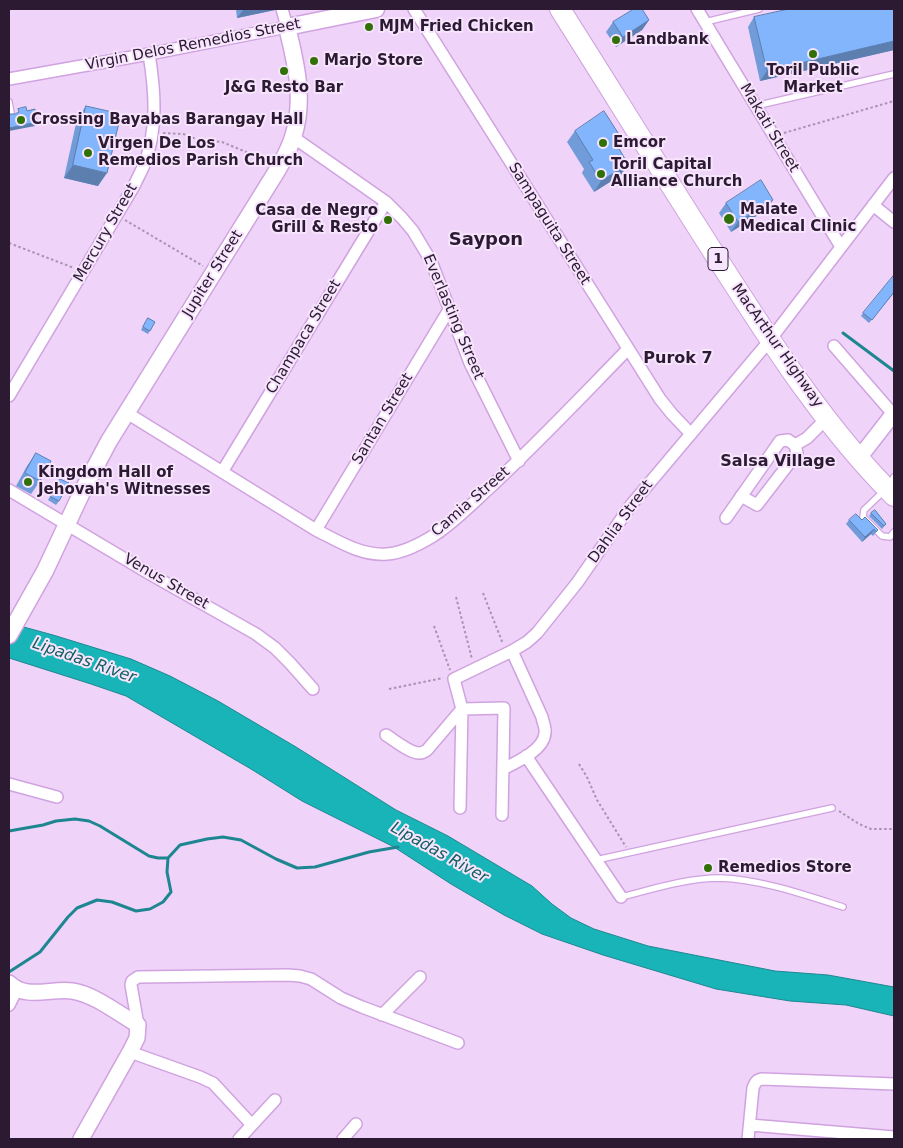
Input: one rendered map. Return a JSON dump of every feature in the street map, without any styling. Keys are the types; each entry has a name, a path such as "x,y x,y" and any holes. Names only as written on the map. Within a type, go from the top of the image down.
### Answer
{"highway":[{"name":"MacArthur Highway","path":"560,9 770,340 859,458 892,487"}],"main road":[{"name":"Virgin Delos Remedios Street","path":"287,27 376,9"},
{"name":"Jupiter Street","path":"9,635 56,550 95,467 288,151 298,119 299,101 295,61 287,27"}],"street":[{"name":"Jupiter Street","path":"282,9 287,27"},
{"name":"Sampaguita Street","path":"414,9 628,349 660,398 691,434"},
{"name":"Makati Street","path":"697,9 841,247"},
{"name":"Virgin Delos Remedios Street","path":"9,79 287,27"},
{"name":"Mercury Street","path":"9,396 134,186 144,165 152,132 154,96 149,54"},
{"name":"Everlasting Street","path":"293,137 386,202 413,231 438,278 470,363 519,461"},
{"name":"Dahlia Street","path":"454,679 509,652 527,642 537,633 591,563 631,506 770,340 894,178"},
{"name":"Champaca Street","path":"222,472 386,202"},
{"path":"873,206 894,222"},
{"name":"Santan Street","path":"316,530 450,308"},
{"path":"834,346 894,413 859,458"},
{"name":"Camia Street","path":"127,413 316,530 360,551 389,554 405,550 435,535 453,521 519,461 628,349"},
{"path":"795,445 807,438 827,418"},
{"path":"726,518 780,441 788,440 795,445 797,452 756,504 742,496"},
{"name":"Venus Street","path":"9,490 150,574 256,634 275,648 313,689"},
{"path":"503,769 538,748 543,742 545,735 542,718 509,652"},
{"path":"454,679 462,709 460,808"},
{"path":"386,735 413,752 423,752 427,750 462,709 504,708 502,815"},
{"path":"526,756 621,897"},
{"path":"9,784 57,797"},
{"path":"80,1139 130,1052 136,1038 138,1025 131,985 134,978 143,976 274,974 300,976 311,979 341,998 458,1042"},
{"path":"382,1015 420,977"},
{"path":"9,1005 13,986 29,992 64,990 79,992 104,1004 138,1025"},
{"path":"130,1052 200,1076 213,1083 252,1125"},
{"path":"748,1139 753,1088 754,1083 758,1080 894,1084"},
{"path":"239,1139 275,1100"},
{"path":"343,1139 356,1124"},
{"path":"750,1125 894,1137"}],"lane":[{"path":"704,22 759,9"},
{"path":"755,106 894,74"},
{"path":"9,102 11,113"},
{"path":"892,487 864,510 863,516 882,536 890,536 894,532"},
{"path":"596,860 832,808"},
{"path":"621,897 691,881 720,878 755,882 803,894 843,907"}],"path":[{"path":"773,136 894,101"},
{"path":"152,132 183,134 196,139 216,141 280,166"},
{"path":"116,215 214,272"},
{"path":"9,243 83,272"},
{"path":"483,593 509,652"},
{"path":"456,597 475,669"},
{"path":"390,689 444,678 454,679 434,626"},
{"path":"579,764 597,800 630,853"},
{"path":"832,808 871,829 894,829"}],"water":[{"name":"Lipadas River","path":"9,623 131,659 170,676 218,701 296,747 396,810 448,836 532,886 571,918 594,929 648,946 775,971 828,975 894,987 894,1016 846,1005 790,1001 716,989 603,955 542,934 504,915 451,884 394,847 302,801 126,696 9,658"}],"building":[{"path":"634,9 642,9 649,20 623,37 613,22"},
{"path":"789,9 894,9 894,41 767,71 754,17"},
{"name":"Virgen De Los Remedios Parish Church","path":"86,106 121,114 107,173 73,165"},
{"name":"Crossing Bayabas Barangay Hall","path":"26,107 27,111 35,109 37,122 9,128 9,114 15,114 19,112 18,109"},
{"path":"604,111 620,136 614,140 628,164 601,181 589,162 593,160 575,131"},
{"path":"761,180 773,200 738,222 726,203"},
{"path":"894,275 894,292 872,320 863,313"},
{"path":"148,318 155,322 150,331 143,327"},
{"path":"36,453 51,461 40,481 25,473"},
{"path":"60,479 69,483 59,501 51,497"},
{"path":"875,510 886,524 884,526 871,513"},
{"path":"856,514 862,520 865,517 878,530 876,532 874,529 865,537 849,520"}],"waterway":[{"path":"843,333 894,371"},
{"path":"9,831 56,821 75,819 89,821 149,856 168,858"},
{"name":"Lipadas River","path":"9,972 40,952 77,908 97,900 112,902 136,911 150,909 163,902 171,892 167,872 168,858 180,845 223,837 241,840 297,868 315,867 369,852 398,847"}],"place":[{"name":"MJM Fried Chicken","path":"369,27"},
{"name":"Landbank","path":"616,40"},
{"name":"Toril Public Market","path":"813,54"},
{"name":"Marjo Store","path":"314,61"},
{"name":"J&G Resto Bar","path":"284,71"},
{"name":"Crossing Bayabas Barangay Hall","path":"21,120"},
{"name":"Emcor","path":"603,143"},
{"name":"Virgen De Los Remedios Parish Church","path":"88,153"},
{"name":"Toril Capital Alliance Church","path":"601,174"},
{"name":"Malate Medical Clinic","path":"729,219"},
{"name":"Casa de Negro Grill & Resto","path":"388,220"},
{"name":"Kingdom Hall of Jehovah's Witnesses","path":"28,482"},
{"name":"Remedios Store","path":"708,868"}],"district":[{"name":"Saypon","path":"486,240"},
{"name":"Purok 7","path":"678,359"},
{"name":"Salsa Village","path":"778,462"}]}
